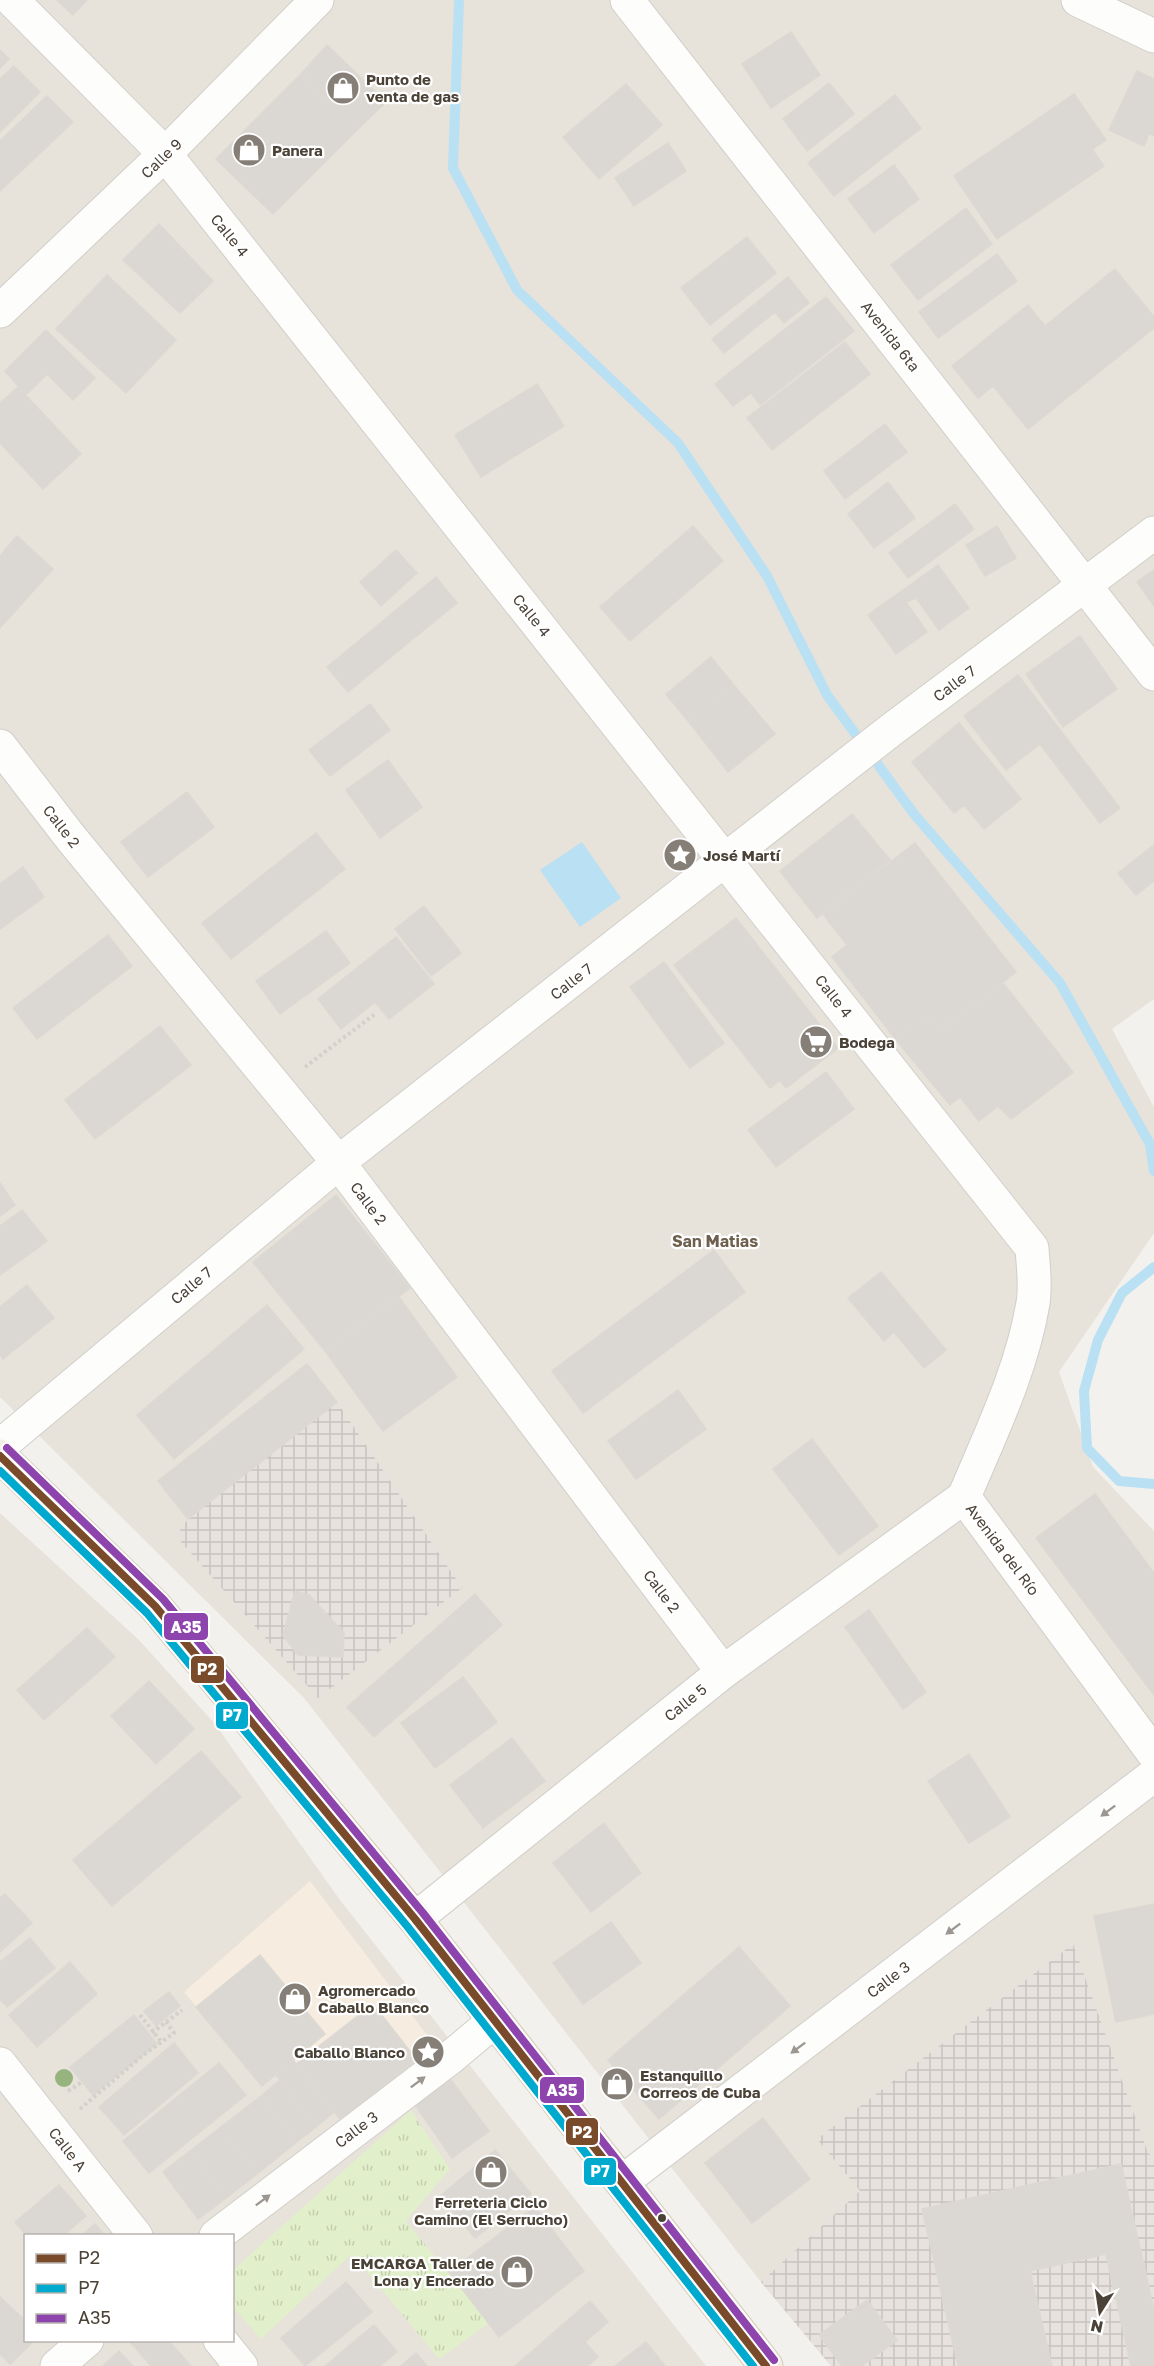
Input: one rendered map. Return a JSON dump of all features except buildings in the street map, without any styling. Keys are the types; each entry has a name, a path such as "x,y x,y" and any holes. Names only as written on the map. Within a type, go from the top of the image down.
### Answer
{"main road":[{"path":"0,1456 154,1606 415,1919 766,2366"}],"street":[{"name":"Calle 4","path":"12,0 165,154 727,860 1032,1248"},
{"name":"Calle 9","path":"0,311 165,154 317,0"},
{"name":"Avenida 6ta","path":"627,0 1154,674"},
{"path":"1078,0 1154,36"},
{"name":"Calle 7","path":"0,1446 338,1162 891,730 1154,533"},
{"name":"Calle 2","path":"0,746 71,838 338,1162 723,1672"},
{"name":"Avenida del Río","path":"1032,1248 1034,1300 1023,1346 990,1436 964,1497 1154,1754"},
{"name":"Calle 5","path":"415,1919 723,1672 964,1497"},
{"name":"Calle 3","path":"622,2182 1154,1775"},
{"name":"Calle 3","path":"217,2234 451,2057 494,2021"},
{"name":"Calle A","path":"0,2064 135,2234"},
{"path":"57,2366 85,2342"},
{"path":"222,2342 241,2366"}],"path":[{"path":"277,1087 375,1014"},
{"path":"152,2032 182,2010"},
{"path":"140,2015 162,2043"},
{"path":"54,2130 142,2056 174,2033 166,2022"}],"shaded area":[{"path":"0,0 1154,0 1154,999 1112,1029 1154,1107 1154,1233 1059,1372 1093,1467 1154,1531 1154,2366 831,2366 761,2282 304,1698 0,1397"},
{"path":"337,1402 462,1588 318,1698 176,1536 188,1519"},
{"path":"0,1513 139,1640 215,1724 340,1900 706,2366 0,2366"},
{"name":"Agromercado Caballo Blanco","path":"310,1881 437,2048 343,2121 294,2060 262,2086 184,1992"},
{"path":"1073,1944 1148,2153 1154,2157 1154,2366 831,2366 761,2282 860,2191 817,2139"}],"green space":[{"path":"411,2110 450,2169 406,2221 489,2323 439,2359 352,2254 261,2339 234,2308 234,2269"}],"water":[{"path":"582,842 621,898 580,927 540,870"}],"waterway":[{"path":"459,0 453,168 517,290 678,443 767,576 827,695 914,814 1060,983 1150,1144 1154,1171"},
{"path":"1154,1267 1122,1293 1098,1340 1084,1391 1087,1448 1119,1481 1154,1484"}],"transit line":[{"name":"A35","path":"7,1448 163,1599 423,1913 774,2360"},
{"name":"P2","path":"0,1456 155,1606 415,1919 766,2366"},
{"name":"P7","path":"0,1471 147,1613 407,1926 753,2366"}],"place":[{"name":"Punto de venta de gas","path":"343,88"},
{"name":"Panera","path":"249,150"},
{"name":"José Martí","path":"680,855"},
{"name":"Bodega","path":"816,1042"},
{"name":"Agromercado Caballo Blanco","path":"295,1999"},
{"name":"Caballo Blanco","path":"428,2052"},
{"name":"Estanquillo Correos de Cuba","path":"617,2084"},
{"name":"Ferreteria Ciclo Camino (El Serrucho)","path":"491,2172"},
{"name":"EMCARGA Taller de Lona y Encerado","path":"517,2272"}],"district":[{"name":"San Matias","path":"715,1241"}]}
